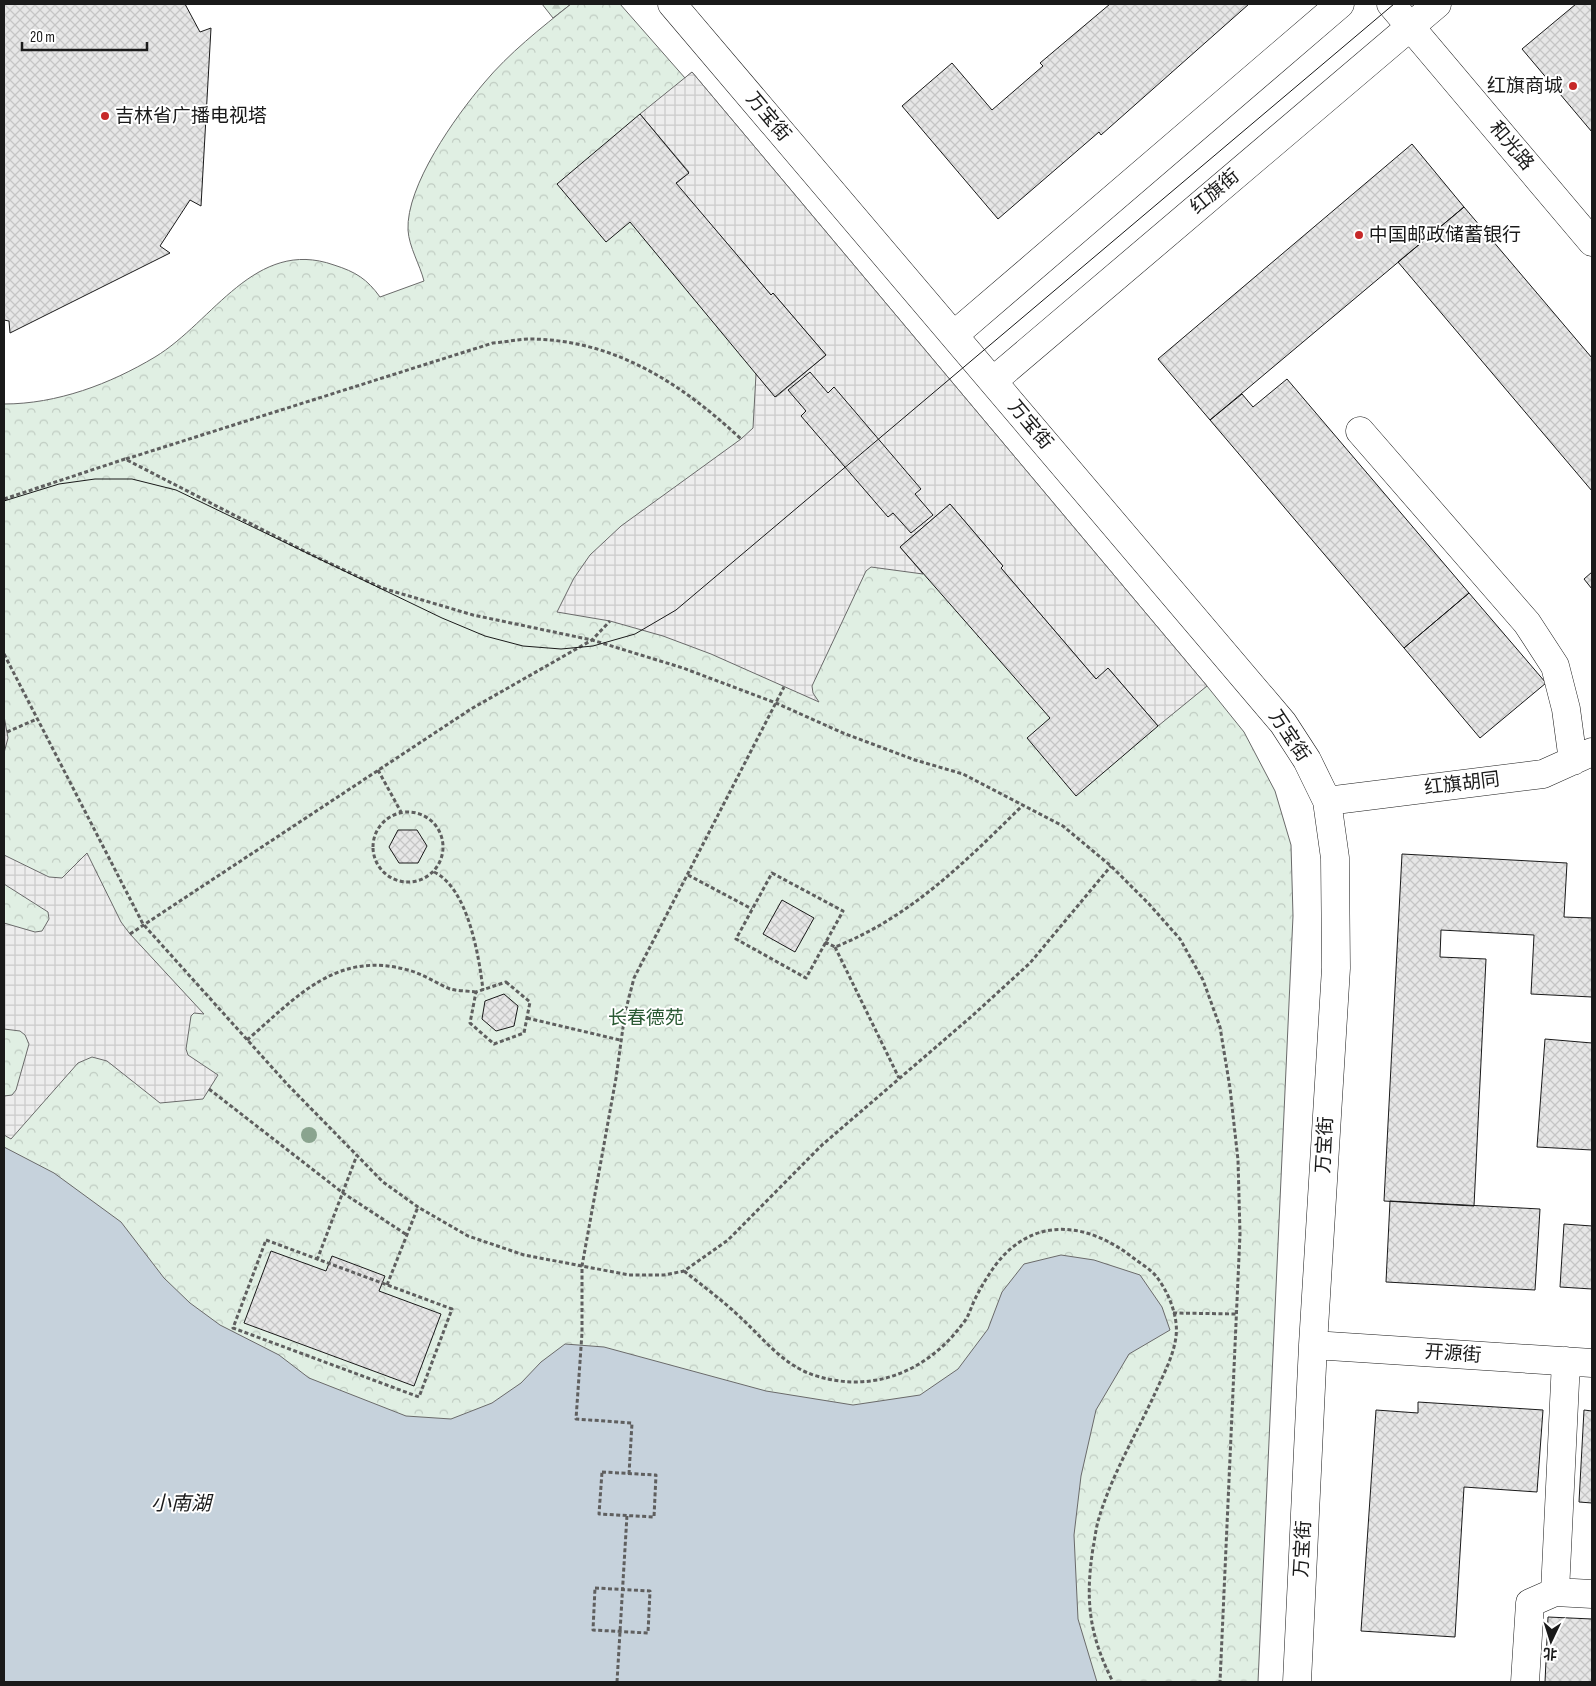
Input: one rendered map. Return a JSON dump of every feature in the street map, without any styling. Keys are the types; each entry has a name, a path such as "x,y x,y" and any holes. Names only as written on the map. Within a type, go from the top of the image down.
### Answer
{"street":[{"name":"万宝街","path":"672,4 1283,723 1307,760 1327,801 1335,858 1336,968 1313,1345 1297,1682"},
{"path":"954,335 1340,4"},
{"name":"和光路","path":"1391,4 1592,242"},
{"name":"红旗街","path":"993,381 1436,4"},
{"path":"1360,431 1527,623 1555,666 1566,709 1583,756"},
{"name":"红旗胡同","path":"1327,801 1543,774 1583,756"},
{"name":"开源街","path":"1313,1345 1592,1363"},
{"path":"1554,1592 1566,1361"},
{"path":"1525,1682 1530,1603 1554,1592 1592,1594"}],"path":[{"path":"4,499 493,343 530,339 566,342 627,360 667,379 709,408 741,439"},
{"path":"126,459 306,552 382,588 473,616 592,640 684,668 776,703 852,736 915,760 963,774 1063,826 1111,866 1180,938 1202,980 1220,1027 1230,1088 1238,1160 1240,1234 1220,1682"},
{"path":"130,934 471,709 592,640 610,621"},
{"path":"4,654 143,924 246,1040 383,1182 418,1207 468,1236 524,1255 630,1274 664,1275 684,1271 728,1240 822,1145 1030,963 1111,866"},
{"path":"629,1474 632,1423 576,1419 582,1333 582,1266 616,1078 620,1040 634,978 784,687"},
{"path":"7,732 37,719"},
{"path":"378,770 401,812"},
{"path":"835,947 896,916 936,888 1023,805"},
{"path":"401,812 416,813 430,819 440,830 444,845 442,859 434,872 423,879 411,882 398,880 387,875 373,853 374,839 379,827 389,818 401,812"},
{"path":"434,872 451,885 472,931 480,959 483,990"},
{"path":"772,873 843,912 806,978 736,939 752,909 772,873"},
{"path":"688,875 752,909"},
{"path":"826,942 835,947 899,1078"},
{"path":"246,1040 298,996 330,974 356,966 387,966 410,970 452,989 476,992 506,982 530,1002 524,1033 494,1044 470,1023 476,992"},
{"path":"526,1018 620,1040"},
{"path":"209,1088 343,1193 407,1235"},
{"path":"317,1260 357,1155"},
{"path":"388,1286 418,1207"},
{"path":"684,1271 724,1302 772,1351 797,1368 819,1377 842,1382 866,1382 889,1379 932,1356 966,1320 975,1299 1003,1257 1017,1244 1035,1235 1054,1230 1071,1229 1089,1232 1120,1248 1155,1274 1169,1298 1176,1325 1172,1356 1116,1474 1098,1519 1090,1567 1088,1611 1104,1664 1113,1682"},
{"path":"266,1240 388,1286 452,1310 420,1397 234,1328 266,1240"},
{"path":"1173,1313 1236,1314"},
{"path":"602,1472 656,1475 654,1517 627,1515 599,1514 602,1472"},
{"path":"617,1682 627,1515"},
{"path":"596,1588 622,1589 650,1591 648,1633 593,1630 596,1588"}],"green space":[{"path":"542,4 571,4 553,18"},
{"name":"长春德苑","path":"571,4 620,4 685,78 692,72 1207,686 1244,732 1275,791 1291,845 1293,916 1258,1682 4,1682 4,404 44,400 82,391 138,367 176,342 237,287 258,273 281,263 306,259 334,265 355,273 366,281 380,297 424,281 410,243 408,230 415,193 434,153 472,97 494,72 515,51"}],"shaded area":[{"path":"692,72 1207,686 1158,726 1109,669 1096,679 1001,568 1003,566 950,504 900,547 923,574 871,567 866,571 812,686 813,693 819,702 711,654 663,636 610,621 557,612 574,578 590,555 621,526 741,439 753,428 756,374 776,397 826,355 773,293 771,295 676,184 689,172 640,114"},
{"path":"4,716 8,738 4,753"},
{"path":"87,853 121,922 204,1014 194,1013 191,1016 186,1049 188,1055 218,1075 203,1099 160,1103 107,1061 92,1057 78,1063 11,1139 4,1135 4,1096 12,1095 16,1090 29,1044 25,1035 20,1031 4,1029 4,923 35,932 42,931 49,919 48,912 4,884 4,855 49,877 62,878"}],"water":[{"name":"小南湖","path":"4,1147 54,1173 121,1222 164,1278 190,1303 220,1325 279,1355 309,1378 406,1416 451,1419 492,1403 521,1383 541,1362 565,1344 604,1347 766,1391 853,1405 920,1395 958,1369 988,1329 1002,1292 1024,1264 1061,1255 1094,1260 1140,1275 1162,1307 1170,1330 1129,1354 1096,1410 1081,1476 1074,1535 1078,1619 1097,1682 4,1682"}],"building":[{"name":"吉林省广播电视塔","path":"4,4 185,4 200,32 211,28 201,206 190,200 160,246 170,253 10,333 9,321 4,320"},
{"path":"1110,4 1249,4 1101,135 1099,132 998,219 902,106 952,63 992,110 1043,66 1040,63"},
{"name":"红旗商城","path":"1576,4 1592,4 1592,132 1522,49"},
{"path":"640,114 689,173 676,183 771,295 773,293 826,355 775,397 630,222 606,242 557,184"},
{"path":"1412,144 1464,207 1210,420 1158,359"},
{"path":"1464,207 1592,358 1592,491 1398,262"},
{"path":"810,372 828,393 834,387 921,489 915,494 933,515 911,533 893,513 888,517 801,416 806,411 788,390"},
{"path":"1287,379 1469,593 1404,648 1210,420 1242,394 1253,407"},
{"path":"950,504 1003,566 1001,568 1096,679 1108,668 1158,726 1076,796 1027,738 1050,718 900,547"},
{"path":"1592,572 1592,589 1584,579"},
{"path":"1469,593 1546,683 1480,738 1404,648"},
{"path":"398,830 417,830 427,846 418,863 399,863 389,847"},
{"path":"1402,854 1567,863 1564,917 1592,918 1592,997 1531,994 1534,935 1441,930 1440,957 1486,959 1474,1206 1384,1201"},
{"path":"782,900 814,918 795,952 763,934"},
{"path":"504,994 518,1006 514,1026 496,1031 482,1019 485,1001"},
{"path":"1545,1039 1592,1043 1592,1150 1537,1147"},
{"path":"1390,1201 1540,1209 1535,1290 1386,1282"},
{"path":"1564,1224 1592,1226 1592,1289 1560,1287"},
{"path":"271,1251 326,1271 332,1256 385,1276 379,1291 441,1314 414,1386 244,1323"},
{"path":"1418,1402 1543,1410 1537,1492 1464,1487 1455,1637 1361,1631 1376,1410 1418,1413"},
{"path":"1584,1410 1592,1411 1592,1503 1579,1502"},
{"path":"1548,1617 1592,1619 1592,1682 1545,1682"}],"tram line":[{"path":"4,501 59,484 95,479 132,479 176,490 442,618 485,636 523,646 561,649 593,646 635,634 676,610 1394,4"}],"place":[{"name":"红旗商城","path":"1573,86"},
{"name":"吉林省广播电视塔","path":"105,116"},
{"name":"中国邮政储蓄银行","path":"1359,235"}]}
